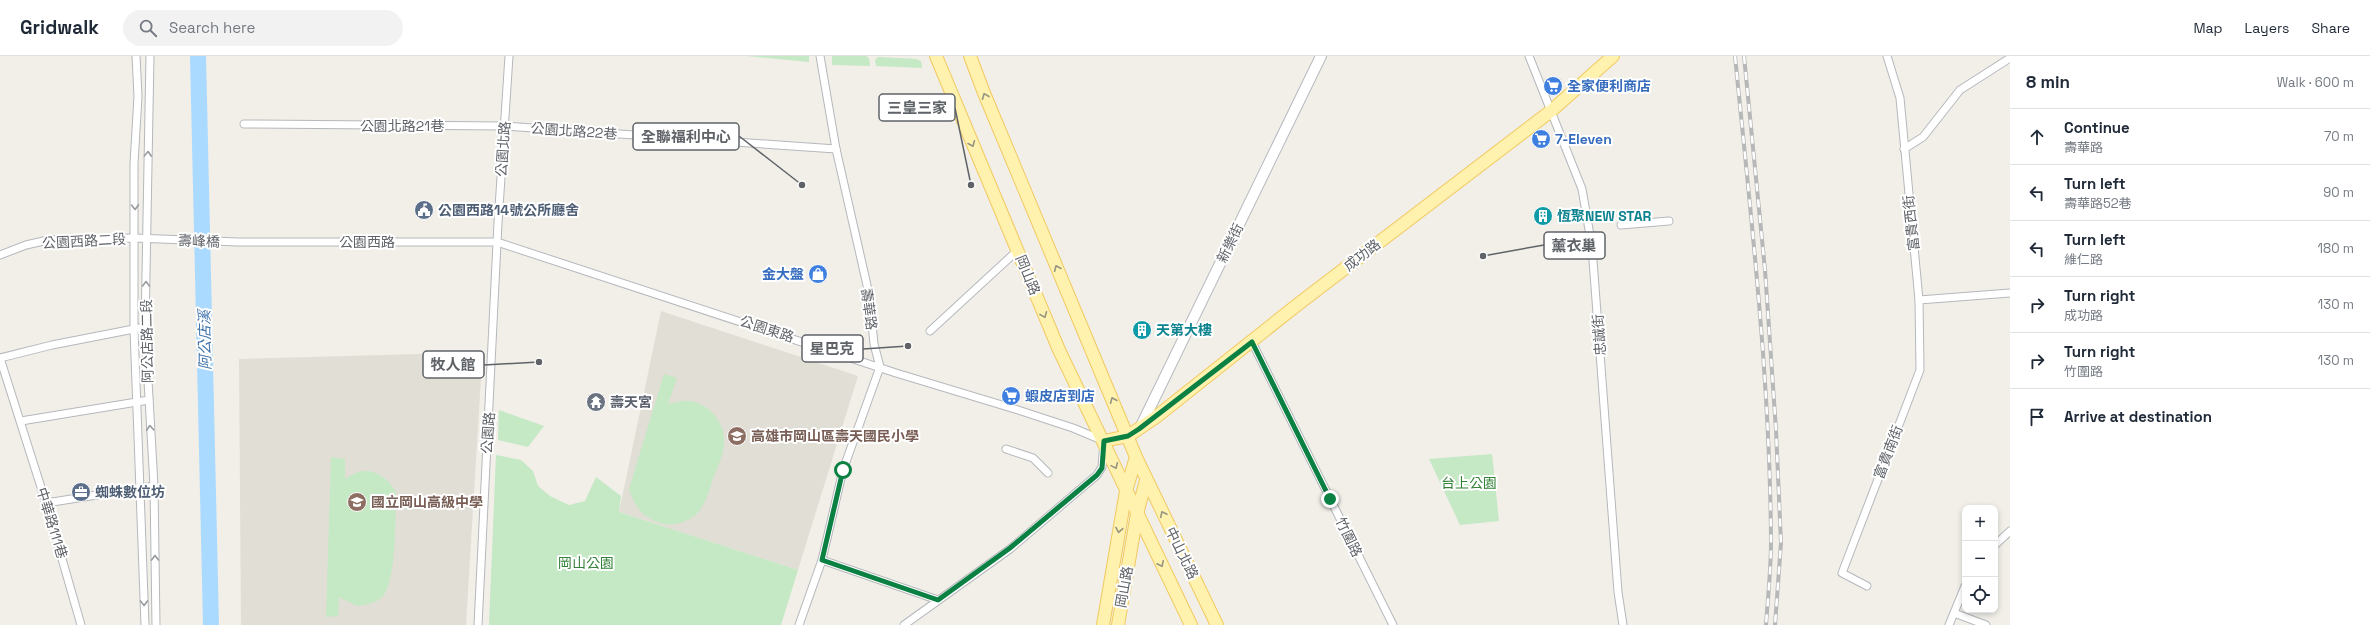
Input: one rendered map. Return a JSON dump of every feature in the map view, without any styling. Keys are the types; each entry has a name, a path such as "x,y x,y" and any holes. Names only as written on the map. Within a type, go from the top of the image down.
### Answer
{"main road":[{"name":"岡山路","path":"936,56 1059,350 1104,441 1126,491"},
{"name":"岡山路","path":"970,56 984,93 1146,480 1137,514 1118,625"},
{"name":"成功路","path":"1104,441 1128,436 1139,429 1252,342 1303,300 1551,111 1612,56"},
{"name":"岡山路","path":"1103,625 1126,491 1136,457"},
{"name":"中山北路","path":"1146,480 1217,625"},
{"name":"中山北路","path":"1126,491 1191,625"}],"street":[{"name":"阿公店路二段","path":"136,56 138,96 134,164 134,329 145,625"},
{"name":"阿公店路二段","path":"150,56 151,96 147,164 146,328 148,400 154,486 156,625"},
{"name":"公園北路","path":"497,242 509,56"},
{"name":"壽華路","path":"820,56 836,149 868,294 874,344 880,367"},
{"name":"新樂街","path":"1139,429 1321,56"},
{"name":"忠誠街","path":"1529,56 1582,189 1592,247 1618,592 1623,625"},
{"name":"富貴西街","path":"1887,56 1900,98 1919,300"},
{"path":"1904,149 1923,137 1960,90 2010,58"},
{"path":"138,96 151,96"},
{"name":"公園北路21巷","path":"244,124 300,126 504,126"},
{"name":"公園北路22巷","path":"504,126 836,149"},
{"path":"1621,225 1669,221"},
{"name":"公園西路二段","path":"0,255 26,245 48,240 147,239"},
{"name":"壽峰橋","path":"147,239 238,242"},
{"name":"公園西路","path":"238,242 497,242"},
{"name":"公園東路","path":"497,242 1053,422 1104,441"},
{"name":"公園路","path":"478,625 497,242"},
{"path":"930,332 1018,250"},
{"path":"1919,300 2010,293"},
{"name":"富貴南街","path":"1867,586 1842,573 1920,370 1919,300"},
{"path":"0,358 52,345 146,328"},
{"name":"竹圍路","path":"1252,342 1393,625"},
{"name":"中華路111巷","path":"0,358 46,503 81,625"},
{"path":"799,625 822,560 843,470 880,367"},
{"path":"21,421 136,400 148,400"},
{"path":"904,625 1016,544 1097,475 1102,468 1104,441"},
{"path":"1006,448 1033,458 1048,473"},
{"path":"46,503 154,486"},
{"path":"1998,542 2010,532"},
{"path":"822,560 938,600"},
{"path":"144,579 155,579"},
{"path":"1949,625 1962,593"},
{"path":"1954,613 1986,625"}],"shaded area":[{"name":"高雄市岡山區壽天國民小學","path":"661,311 858,376 798,570 619,512"},
{"name":"國立岡山高級中學","path":"458,353 481,378 466,625 241,625 239,359"}],"green space":[{"path":"747,56 809,56 809,62"},
{"path":"832,56 866,56 869,58 870,66 832,65"},
{"path":"878,57 916,59 921,61 922,68 876,66 875,60"},
{"path":"664,374 677,378 668,404 686,401 696,402 702,405 713,414 721,425 724,438 724,448 702,507 693,517 676,524 663,524 646,516 638,509 629,489"},
{"path":"499,410 544,426 528,447 498,440"},
{"name":"台上公園","path":"1492,454 1499,521 1460,525 1429,459"},
{"name":"岡山公園","path":"496,455 521,460 533,471 538,486 550,496 569,505 585,501 596,477 621,496 619,512 798,570 781,625 489,625"},
{"path":"331,457 345,459 345,479 353,474 367,471 374,472 386,479 396,492 395,531 391,576 388,588 383,596 374,602 357,606 339,597 338,616 326,617"}],"waterway":[{"name":"阿公店溪","path":"198,56 211,625"}],"railway":[{"path":"1735,56 1759,298 1767,420 1771,541 1766,625"},
{"path":"1744,56 1765,270 1776,430 1781,543 1775,625"}],"place":[{"name":"全家便利商店","path":"1553,86"},
{"name":"7-Eleven","path":"1541,139"},
{"name":"全聯福利中心","path":"802,185"},
{"name":"三皇三家","path":"971,185"},
{"name":"公園西路14號公所廳舍","path":"424,210"},
{"name":"恆聚NEW STAR","path":"1543,216"},
{"name":"薰衣巢","path":"1483,256"},
{"name":"金大盤","path":"818,274"},
{"name":"天第大樓","path":"1142,330"},
{"name":"星巴克","path":"908,346"},
{"name":"牧人館","path":"539,362"},
{"name":"蝦皮店到店","path":"1011,396"},
{"name":"壽天宮","path":"596,402"},
{"name":"高雄市岡山區壽天國民小學","path":"737,436"},
{"name":"蜘蛛數位坊","path":"81,492"},
{"name":"國立岡山高級中學","path":"357,502"}],"route":[{"path":"843,470 822,560 938,600 1010,548 1097,475 1102,468 1104,441 1128,436 1139,429 1252,342 1330,499"}]}
